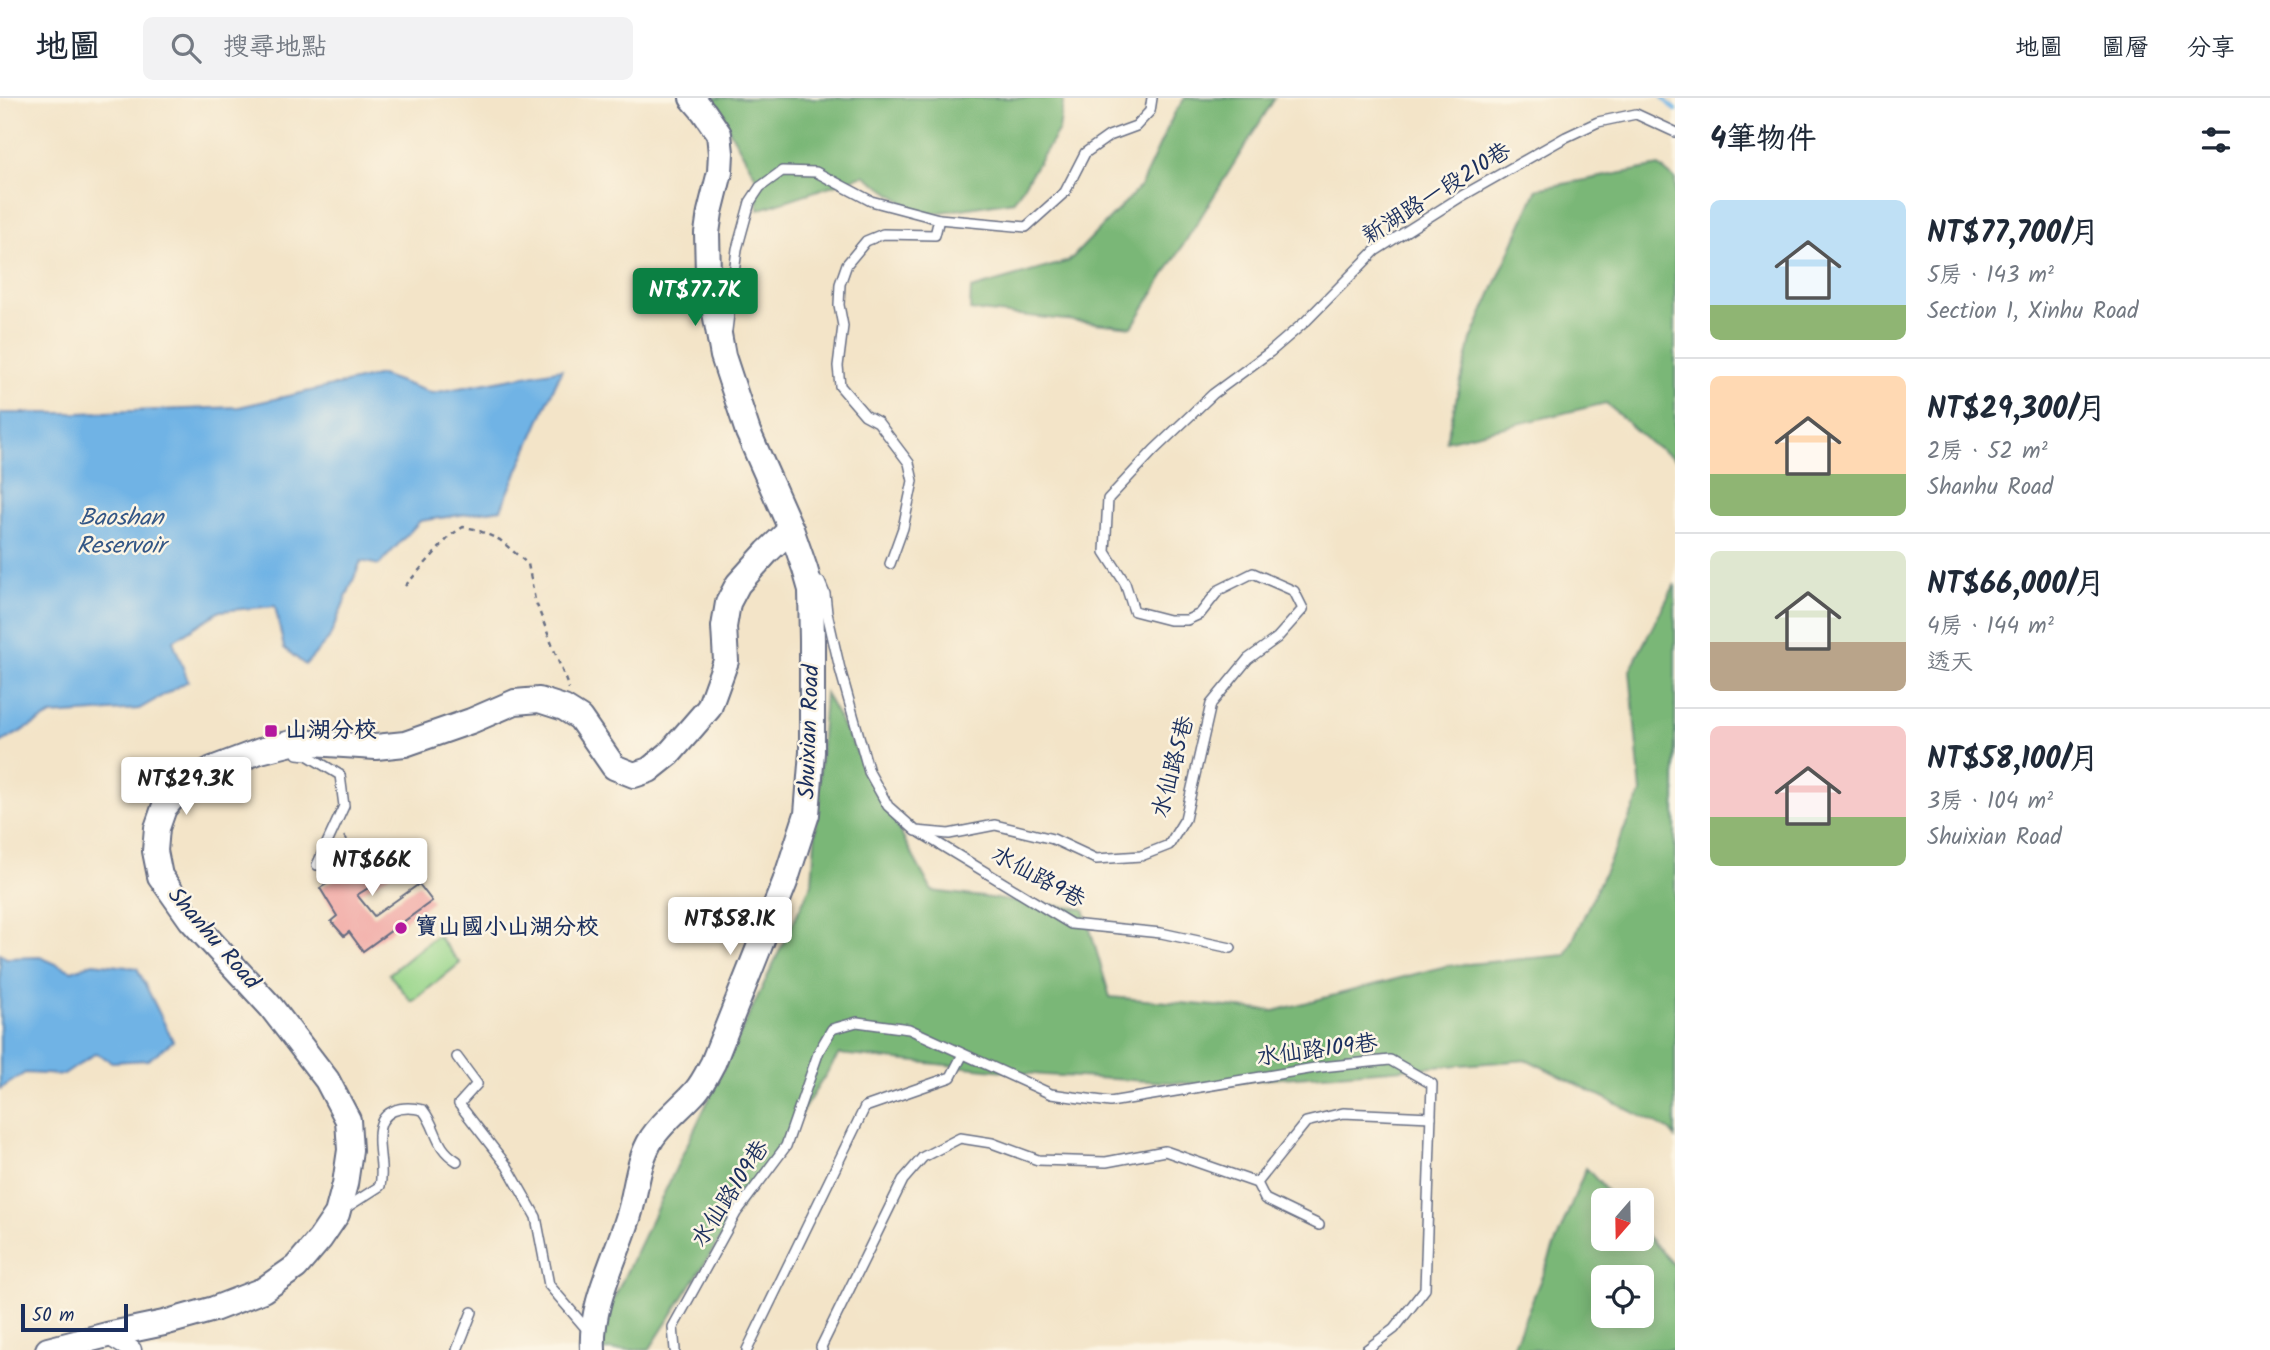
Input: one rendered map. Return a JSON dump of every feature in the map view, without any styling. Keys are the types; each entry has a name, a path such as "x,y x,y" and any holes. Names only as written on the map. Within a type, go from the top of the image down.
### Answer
{"street":[{"name":"Shuixian Road","path":"592,1343 603,1288 630,1211 641,1161 651,1140 698,1088 713,1063 785,882 807,814 812,752 811,590 791,529 748,432 723,356 708,274 710,212 720,172 719,134 692,98"},
{"name":"Shanhu Road","path":"48,1350 164,1323 214,1309 263,1290 296,1267 320,1239 337,1214 345,1184 350,1150 348,1121 327,1080 271,1007 191,920 160,876 155,851 157,828 164,808 183,786 212,769 260,751 296,742 376,747 405,744 515,702 539,700 564,708 580,718 614,767 635,775 649,770 669,754 709,708 726,661 724,627 733,594 738,584 791,529"},
{"path":"107,1335 132,1350"}],"lane":[{"path":"723,356 737,249 750,202 760,187 782,171 816,172 871,201 939,219 1026,227 1065,192 1085,153 1109,136 1136,127 1150,111 1152,98"},
{"name":"新湖路一段210巷","path":"1213,394 1270,352 1306,321 1376,251 1462,196 1566,137 1598,122 1636,114 1675,132"},
{"path":"890,564 903,528 913,481 909,463 878,422 865,415 840,386 838,366 843,326 839,305 840,284 847,264 866,241 883,234 935,235 939,219"},
{"name":"水仙路5巷","path":"916,831 949,834 995,825 1053,839 1096,859 1141,856 1169,845 1185,819 1211,704 1248,659 1276,638 1303,609 1294,591 1253,573 1219,590 1200,614 1187,620 1169,621 1134,611 1125,583 1105,552 1108,499 1154,450 1213,394"},
{"path":"791,529 825,594 840,669 869,772 888,806 916,831"},
{"path":"260,751 307,755 340,775 344,806 317,865"},
{"name":"水仙路9巷","path":"916,831 1070,924 1161,933 1231,948"},
{"name":"水仙路109巷","path":"675,1350 673,1327 736,1213 786,1146 819,1051 832,1029 857,1022 909,1029 1051,1094 1110,1102 1321,1068 1390,1060 1432,1084 1426,1289 1394,1329 1366,1350"},
{"path":"747,1350 865,1107 951,1077 963,1054"},
{"path":"457,1057 477,1084 459,1104 507,1166 536,1217 550,1285 592,1343"},
{"path":"337,1214 380,1186 383,1173 378,1133 386,1115 396,1109 411,1107 423,1110 430,1118 444,1153 457,1161"},
{"path":"1257,1183 1306,1122 1343,1113 1431,1117"},
{"path":"822,1350 821,1347 903,1180 923,1157 960,1138 992,1143 1038,1160 1106,1162 1165,1151 1257,1183 1265,1199 1319,1225"},
{"path":"457,1350 472,1312"}],"path":[{"path":"405,586 451,535 464,527 500,540 528,564 535,600 580,718"},
{"path":"335,825 358,854"}],"green space":[{"path":"711,98 1064,98 1059,130 1014,201 922,215 864,175 758,210 756,177"},
{"path":"1185,98 1275,98 1132,327 970,310 971,289 1069,261 1140,187 1174,114"},
{"path":"1659,166 1675,179 1675,459 1650,443 1606,403 1446,441 1471,340 1537,189"},
{"path":"1675,584 1675,1137 1669,1130 1528,1060 1200,1084 1044,1075 839,1054 649,1350 596,1350 594,1340 812,883 825,693 932,891 1084,909 1110,997 1274,1011 1446,966 1566,955 1641,793 1630,670"},
{"path":"437,935 460,963 412,1002 389,974"},
{"path":"1586,1168 1604,1188 1591,1188 1591,1251 1654,1251 1654,1243 1675,1266 1675,1350 1512,1350"}],"water":[{"name":"Baoshan Reservoir","path":"562,369 501,509 420,521 379,565 361,561 329,639 305,665 284,648 275,606 220,611 173,641 188,681 139,709 51,715 0,743 0,413 239,407 381,375 432,393"},
{"path":"0,953 6,958 40,957 72,971 93,963 137,968 173,1041 148,1060 112,1062 96,1053 64,1075 25,1073 0,1089"}],"building":[{"path":"399,840 412,861 357,895 374,916 419,884 432,901 363,951 349,932 344,936 331,921 337,916 320,888"}],"waterway":[{"path":"1663,98 1675,110"}],"place":[{"name":"山湖分校","path":"271,731"},
{"name":"寶山國小山湖分校","path":"401,928"}]}
